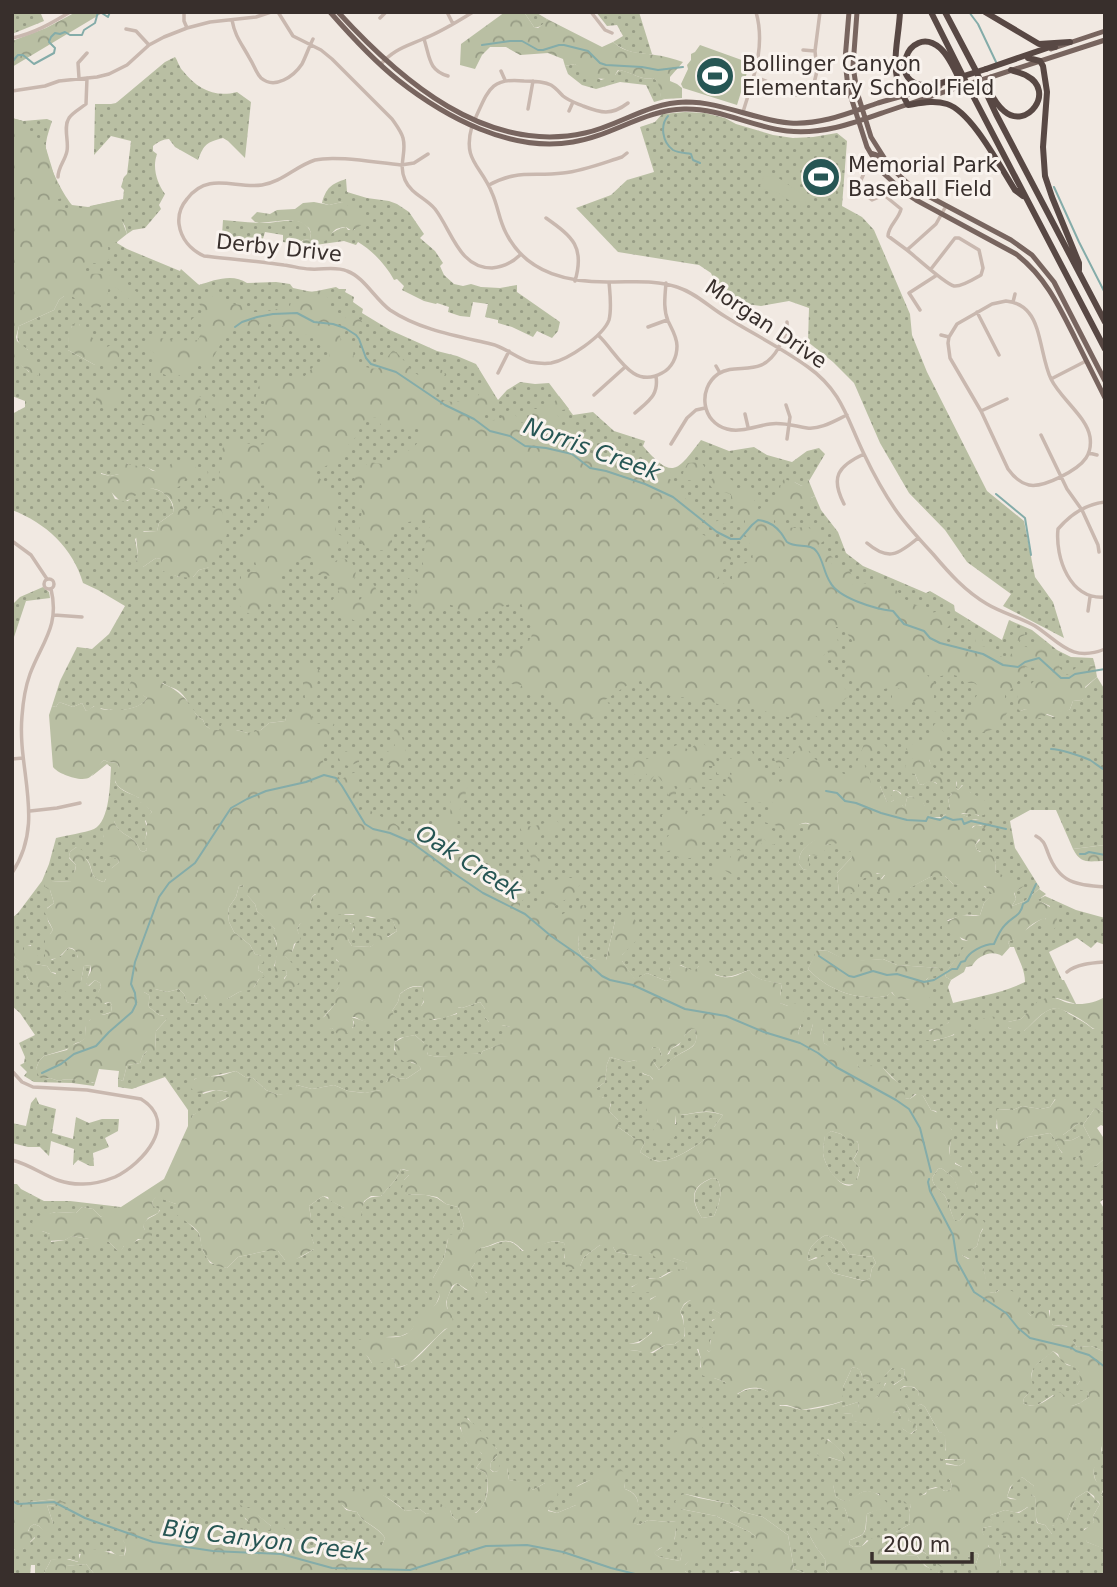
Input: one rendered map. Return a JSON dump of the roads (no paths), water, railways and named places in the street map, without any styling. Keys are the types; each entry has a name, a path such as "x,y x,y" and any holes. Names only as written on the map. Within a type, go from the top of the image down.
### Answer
{"highway":[{"path":"900,12 895,70 896,79 908,105 940,102 963,113 1015,190 1025,197"},
{"path":"931,12 1105,349"},
{"path":"945,12 1105,322"},
{"path":"985,12 1039,44 1070,42"},
{"path":"972,94 967,92 946,55 938,47 922,43 908,52 904,62 908,77 923,85 931,85 953,83 988,72 1050,47 1057,47"},
{"path":"1028,58 1040,61 1043,66 1047,92 1043,146 1045,176 1079,263 1079,272"},
{"path":"975,69 1002,109 1011,115 1023,116 1037,106 1039,91 1030,78 1011,70"}],"main road":[{"path":"330,12 382,62 447,106 473,122 528,136 559,137 586,133 638,112 671,103 705,103 780,130 805,133 824,131 908,105 953,83"},
{"path":"338,12 382,62"},
{"path":"849,12 846,73 848,88 858,122 881,171 905,193 1028,263 1047,285 1105,398"},
{"path":"857,12 853,66 858,92 872,137 888,164 913,188 1011,240 1032,255 1054,282 1105,381"},
{"path":"988,72 1105,31"},
{"path":"988,72 1011,70 1105,40"},
{"path":"742,116 799,123 826,120 953,83"},
{"path":"858,92 865,100 878,103"},
{"path":"871,153 877,155 885,165 888,164"}],"street":[{"path":"12,38 45,27 70,12"},
{"path":"184,12 187,28"},
{"path":"12,91 97,77 121,69 149,46 187,28 271,12"},
{"path":"278,12 293,36 321,50 332,59 392,119 403,137 401,164 406,182 412,191 430,203 467,259 485,268 497,268 507,265 520,255"},
{"path":"380,18 386,12"},
{"path":"447,12 453,24"},
{"path":"382,62 401,47 424,39 473,12"},
{"path":"591,12 605,30 612,33"},
{"path":"742,116 761,43 756,12"},
{"path":"754,77 791,95 803,94 813,87 816,80 815,51 820,12"},
{"path":"232,20 235,35 258,75 269,82 282,81 293,74 301,66 313,39"},
{"path":"126,29 136,31 149,46"},
{"path":"424,39 433,66 437,72 448,76"},
{"path":"803,50 815,51"},
{"path":"79,78 78,63 87,53"},
{"path":"501,71 505,80"},
{"path":"58,177 58,169 68,149 69,117 86,104 87,78"},
{"path":"473,122 487,93 493,86 505,80 545,83 573,102 603,113 620,109 628,103"},
{"path":"528,109 533,81"},
{"path":"569,111 573,102"},
{"name":"Morgan Drive","path":"473,122 469,136 473,162 489,185 507,236 520,255 538,267 575,281 666,283 690,292 808,367 823,381 848,415 864,454 895,509 953,577 987,604 1031,624 1072,652 1090,653 1105,649"},
{"path":"489,185 512,175 574,172 627,153"},
{"path":"401,164 414,163 428,154"},
{"name":"Derby Drive","path":"401,164 324,159 305,164 289,175 264,185 220,182 206,184 194,191 181,207 181,232 193,250 204,256 309,270 338,268 349,271 384,304 405,318 448,334 499,346 528,361 551,363 599,336"},
{"path":"865,171 861,180 862,192 872,200 884,195 901,209 888,233 891,239 907,250 937,275 951,285 956,286 981,275 983,268 979,250 956,238 930,269"},
{"path":"907,250 936,224 946,206"},
{"path":"546,218 565,231 577,247 579,267 575,281"},
{"path":"920,310 909,293 937,275"},
{"path":"609,282 610,317 599,336 624,368 648,377 668,369 678,345 667,320 664,297 666,283"},
{"path":"1013,302 1015,294"},
{"path":"999,302 1013,302 1032,316 1051,379 1085,424 1090,437 1089,453 1075,469 1030,488 1008,470 981,411 950,358 947,344 957,324 999,302"},
{"path":"977,312 999,355"},
{"path":"648,327 667,320"},
{"path":"787,322 788,328 769,360 747,369 719,373 709,384 705,408 711,420 735,430 775,423 813,428 848,415"},
{"path":"941,335 949,337"},
{"path":"498,373 509,351"},
{"path":"1051,379 1093,358"},
{"path":"716,366 719,373"},
{"path":"594,395 624,368"},
{"path":"635,414 656,393 656,376"},
{"path":"981,411 1007,400"},
{"path":"786,405 790,413 787,439"},
{"path":"671,444 687,418 705,408"},
{"path":"746,414 748,427"},
{"path":"1041,435 1060,477 1082,510 1099,552"},
{"path":"1089,453 1097,455"},
{"path":"844,504 836,484 837,476 850,461 864,454"},
{"path":"1105,502 1096,503 1071,515 1055,528 1058,550 1069,578 1090,597 1105,597"},
{"path":"867,543 890,555 900,552 918,538"},
{"path":"12,873 28,837 30,811 21,720 24,694 54,615 51,589 44,585 47,579 31,555 13,542"},
{"path":"1088,611 1090,597"},
{"path":"54,615 82,617"},
{"path":"12,759 23,758"},
{"path":"30,811 80,803"},
{"path":"1036,836 1042,839 1052,863 1064,878 1074,883 1105,887"},
{"path":"1067,972 1080,965 1105,962"},
{"path":"12,1071 22,1082 33,1087 88,1090 141,1099 154,1111 158,1125 151,1146 135,1164 115,1177 102,1181 80,1184 60,1182 28,1165 12,1160"}],"waterway":[{"path":"12,62 18,55 23,55 34,64 54,53 55,48 49,42 55,33 82,35 84,30 95,23 98,12"},
{"path":"100,12 108,17 110,12"},
{"path":"969,12 978,24 996,62"},
{"path":"482,45 522,41 538,50 564,45 588,51 600,63 606,65 658,70 683,67"},
{"path":"668,116 663,129 666,143 675,151 691,154 693,160 700,163"},
{"path":"1054,187 1105,293"},
{"name":"Norris Creek","path":"235,327 257,317 297,313 314,322 345,328 359,339 371,364 396,372 490,431 510,436 525,446 572,454 590,468 645,484 673,497 717,532 731,539 740,539 758,520 771,524 787,542 814,549 830,582 841,593 867,605 893,611 904,624 924,631 940,643 983,654 1003,665 1018,667 1039,658 1061,678 1105,669"},
{"path":"996,494 1025,518 1031,555"},
{"path":"1051,749 1086,758 1105,770"},
{"name":"Oak Creek","path":"42,1073 74,1054 96,1046 132,1012 136,1004 131,984 135,962 159,897 169,883 195,863 231,808 266,791 324,775 336,778 365,824 411,842 483,893 525,914 602,976 633,985 685,1009 726,1016 800,1043 836,1067 896,1100 909,1109 920,1128 931,1172"},
{"path":"826,791 837,793 845,801 907,820 926,821 928,817 940,820 945,817 962,819 964,824 971,821 1006,829"},
{"path":"1080,854 1089,852 1105,855"},
{"path":"819,956 849,976 873,971 887,975 897,974 924,982 934,980 952,969 957,969 961,962 977,949 994,944 1003,927 1019,914 1036,884"},
{"name":"Oak Creek","path":"929,1179 930,1191 953,1235 957,1261 974,1292 1006,1313 1030,1338 1072,1348 1089,1355 1105,1367"},
{"name":"Big Canyon Creek","path":"12,1501 18,1504 54,1502 85,1518 153,1542 213,1551 281,1554 332,1568 410,1570 486,1546 527,1545 563,1552 639,1575"}],"place":[{"name":"Bollinger Canyon Elementary School Field","path":"715,76"},
{"name":"Memorial Park Baseball Field","path":"821,177"}]}
